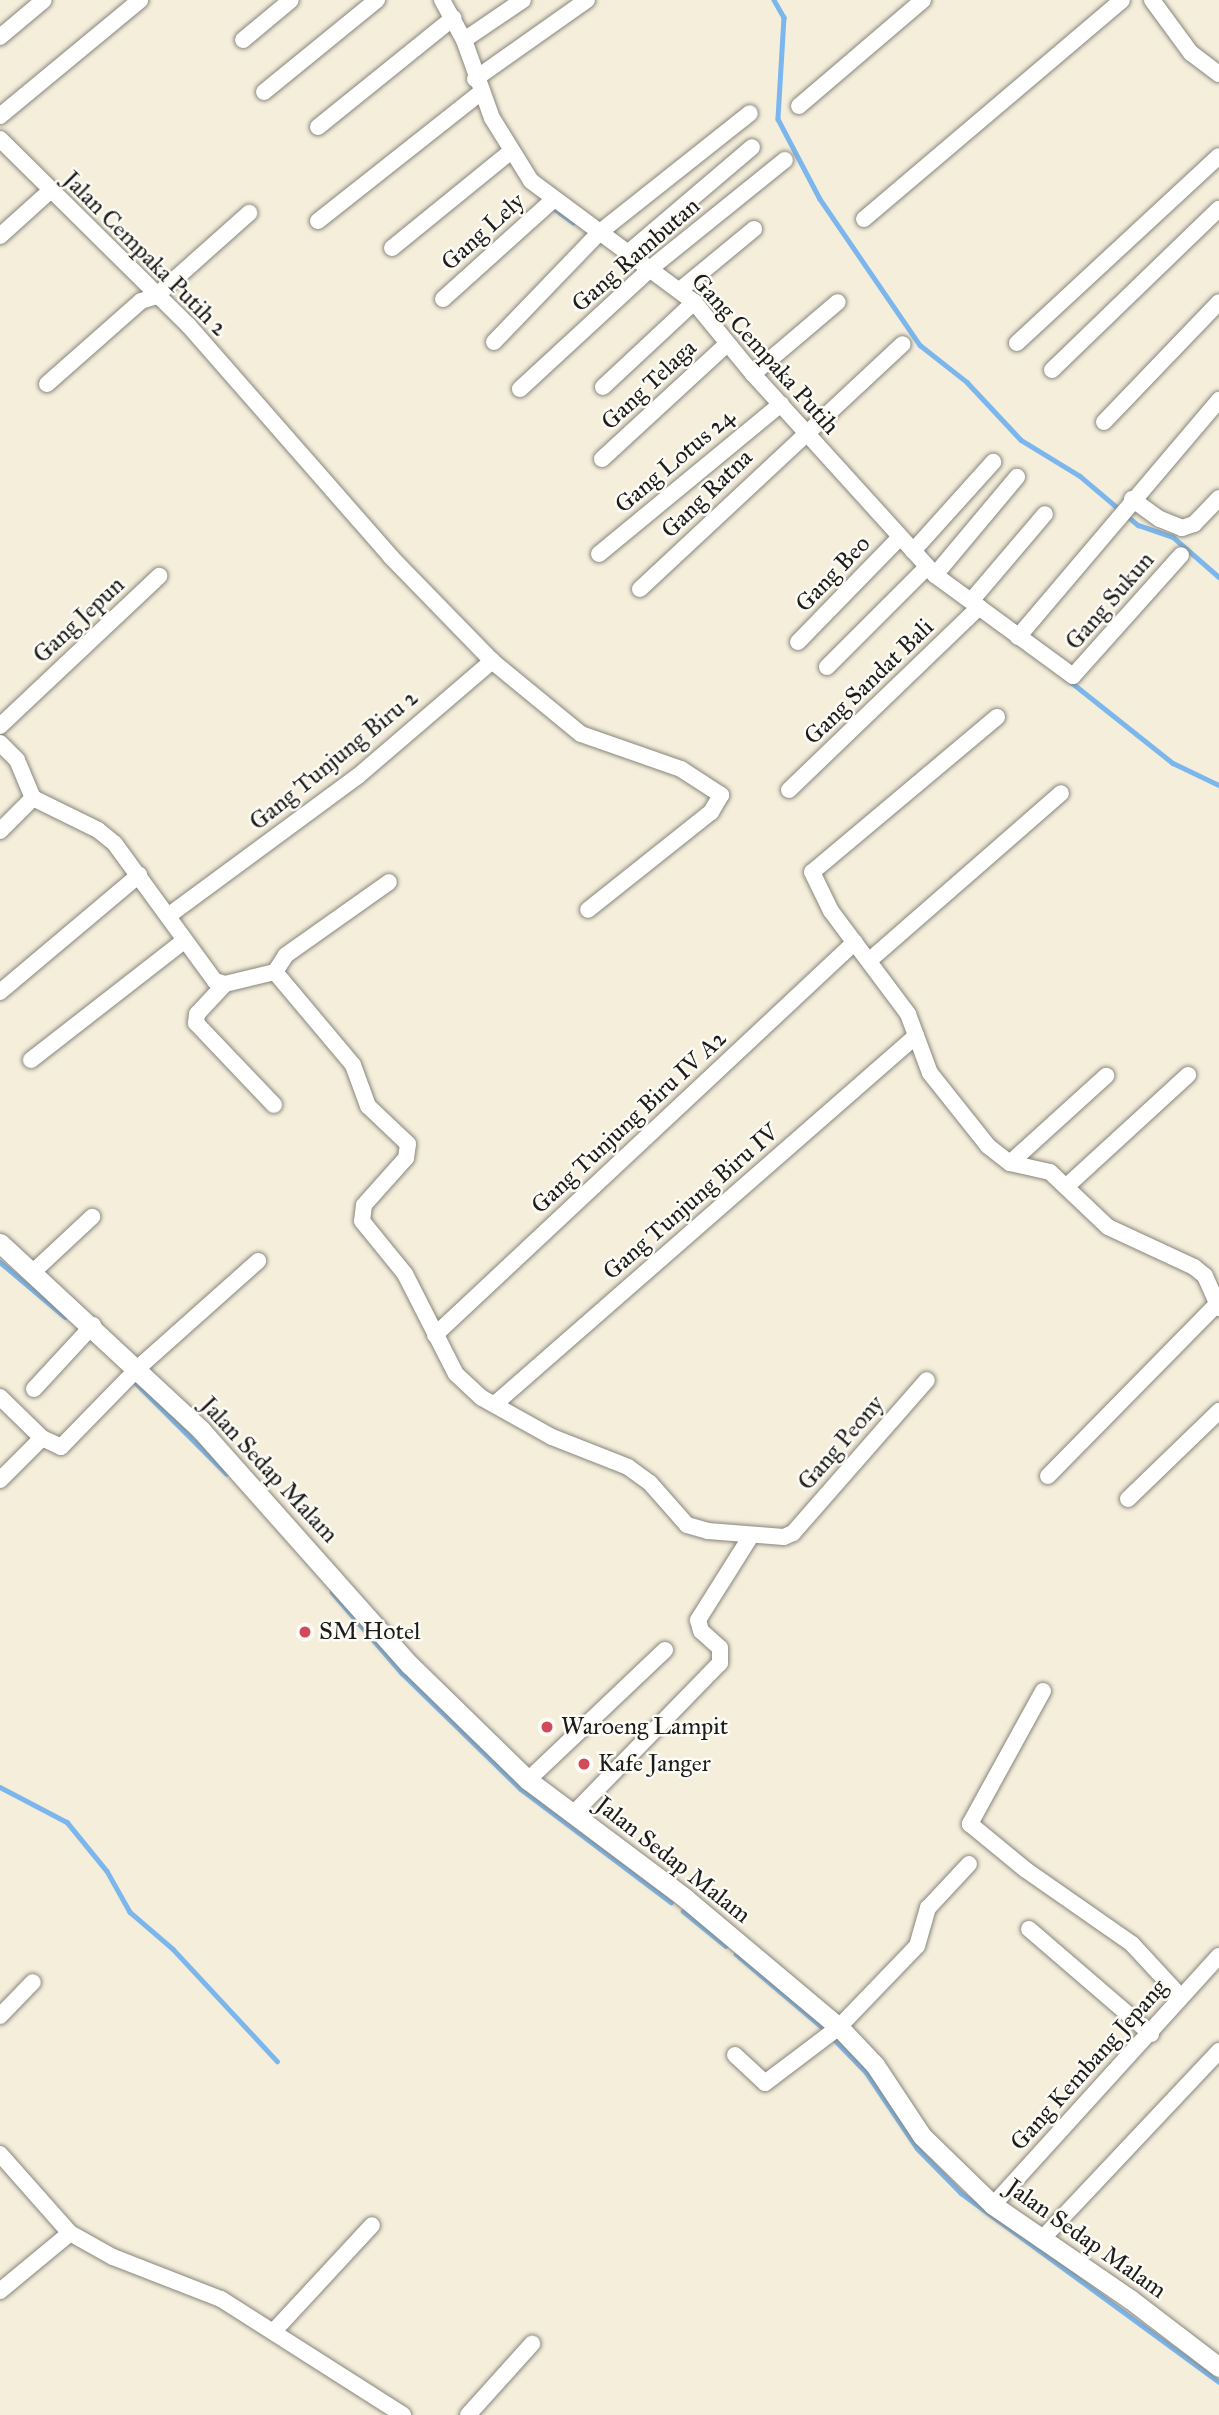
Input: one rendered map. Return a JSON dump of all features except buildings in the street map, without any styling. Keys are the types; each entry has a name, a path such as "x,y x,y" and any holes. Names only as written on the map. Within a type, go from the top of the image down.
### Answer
{"street":[{"path":"0,37 44,0"},
{"path":"0,116 140,0"},
{"path":"243,40 291,0"},
{"path":"264,92 377,0"},
{"name":"Gang Cempaka Putih","path":"442,0 464,40 478,86 510,152 531,181 553,200 630,251 694,302 753,374 931,571 1073,677"},
{"path":"464,40 523,0"},
{"path":"318,221 478,86 586,0"},
{"path":"799,106 923,0"},
{"path":"864,219 1122,0"},
{"path":"1153,0 1191,53 1219,74"},
{"path":"318,127 453,18"},
{"path":"494,342 600,232 750,113"},
{"name":"Jalan Cempaka Putih 2","path":"0,139 156,296 190,326 254,405 492,662 581,734 681,769 721,795 710,812 588,910"},
{"path":"630,251 752,148"},
{"path":"392,248 510,152"},
{"path":"1017,343 1219,156"},
{"name":"Gang Rambutan","path":"520,389 651,268 785,160"},
{"path":"0,236 50,191"},
{"name":"Gang Lely","path":"443,299 553,200"},
{"path":"1052,370 1219,209"},
{"path":"47,384 141,301 156,296 249,213"},
{"path":"680,290 754,229"},
{"path":"603,387 694,302"},
{"path":"753,374 838,302"},
{"path":"1104,422 1219,302"},
{"name":"Gang Telaga","path":"602,459 727,344"},
{"name":"Gang Ratna","path":"640,589 903,344"},
{"path":"1018,637 1219,400"},
{"name":"Gang Lotus 24","path":"599,554 780,404"},
{"path":"913,551 993,461"},
{"path":"827,667 931,571 1017,477"},
{"path":"1130,502 1160,519 1182,527 1194,524 1219,498"},
{"name":"Gang Sandat Bali","path":"789,790 975,604 1045,513"},
{"name":"Gang Beo","path":"797,642 900,537"},
{"name":"Gang Sukun","path":"1073,677 1181,555"},
{"name":"Gang Jepun","path":"0,726 159,576"},
{"name":"Gang Tunjung Biru 2","path":"168,916 358,776 492,662"},
{"path":"997,717 812,872 831,911 871,959 908,1014 922,1058 942,1090 988,1146 1010,1163 1050,1172 1068,1185 1108,1227 1199,1271 1213,1290 1218,1307 1048,1476"},
{"path":"0,743 17,760 33,798 98,830 139,875 215,981 225,984 275,972 286,955 389,882"},
{"path":"871,959 1061,793"},
{"path":"0,831 33,798"},
{"path":"0,992 139,875"},
{"path":"31,1060 184,941"},
{"name":"Gang Tunjung Biru IV A2","path":"435,1335 855,942"},
{"path":"275,972 353,1065 368,1106 408,1144 407,1158 364,1205 362,1221 405,1275 435,1335 470,1389 552,1437 628,1467 650,1483 687,1525 751,1536 698,1620 701,1631 720,1648 720,1663 573,1814"},
{"path":"225,984 197,1014 196,1023 274,1105"},
{"name":"Gang Tunjung Biru IV","path":"496,1403 916,1036"},
{"path":"1068,1185 1188,1075"},
{"path":"1010,1163 1106,1076"},
{"path":"33,1272 92,1217"},
{"name":"Jalan Sedap Malam","path":"0,1243 33,1272 86,1332 131,1375 240,1471 410,1665 528,1780 717,1923 831,2033 875,2065 922,2136 993,2205 1130,2299 1219,2367"},
{"path":"0,1397 43,1438 61,1447 131,1375 258,1261"},
{"path":"34,1389 86,1332"},
{"name":"Gang Peony","path":"751,1536 789,1536 927,1380"},
{"path":"1128,1499 1219,1411"},
{"path":"0,1480 43,1438"},
{"path":"528,1780 665,1650"},
{"path":"1043,1691 970,1824 1026,1870 1132,1944 1181,1997"},
{"path":"735,2056 765,2083 831,2033 917,1946 928,1908 969,1864"},
{"path":"1029,1928 1151,2034"},
{"name":"Gang Kembang Jepang","path":"993,2205 1219,1956"},
{"path":"0,2016 33,1982"},
{"path":"1041,2240 1219,2051"},
{"path":"0,2154 70,2233 113,2257 221,2299 403,2415"},
{"path":"274,2331 372,2225"},
{"path":"0,2291 70,2233"},
{"path":"468,2415 532,2343"}],"waterway":[{"path":"774,0 784,17 778,119 820,199 920,345 967,382 1021,440 1080,476 1138,525 1173,537 1219,577"},
{"path":"552,207 573,222"},
{"path":"1071,682 1173,763 1219,785"},
{"path":"0,1262 65,1317"},
{"path":"133,1380 226,1473"},
{"path":"332,1592 402,1673 521,1789 671,1902"},
{"path":"0,1787 67,1822 107,1871 130,1912 173,1949 277,2061"},
{"path":"683,1911 726,1946"},
{"path":"736,1954 821,2026"},
{"path":"833,2038 866,2072 917,2148 961,2193 1219,2382"}],"place":[{"name":"SM Hotel","path":"305,1632"},
{"name":"Waroeng Lampit","path":"547,1727"},
{"name":"Kafe Janger","path":"584,1764"}]}
